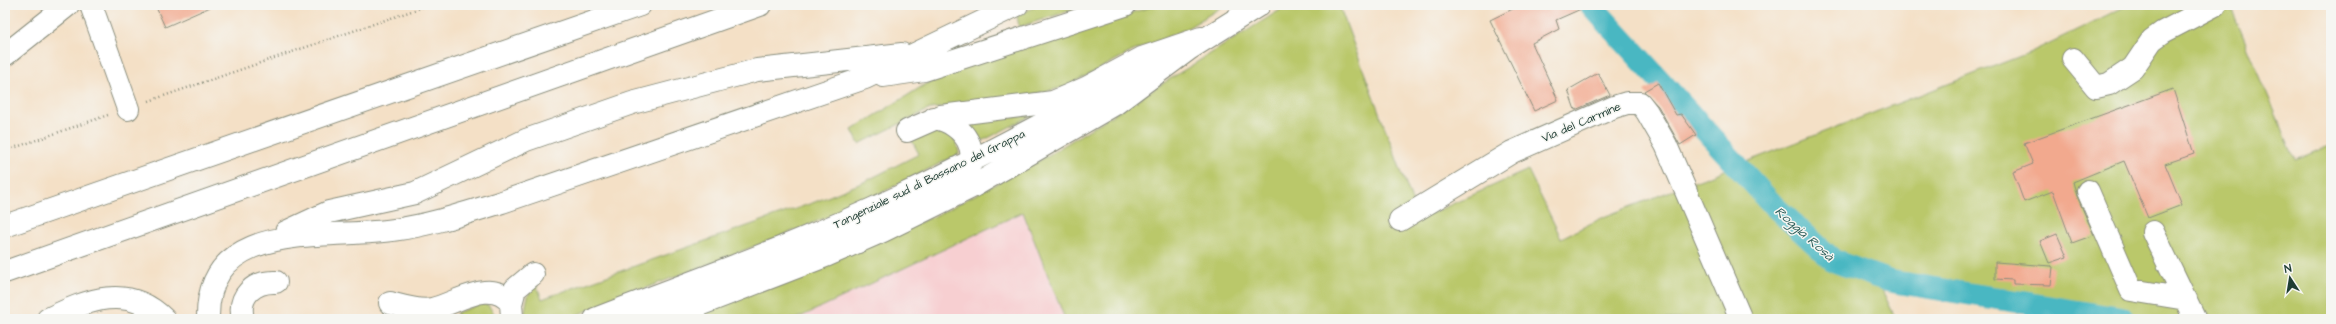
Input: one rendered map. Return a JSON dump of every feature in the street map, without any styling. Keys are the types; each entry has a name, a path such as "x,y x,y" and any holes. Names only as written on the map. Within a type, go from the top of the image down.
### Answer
{"main road":[{"path":"5,55 68,5"},
{"path":"91,5 128,109"},
{"path":"573,29 603,5"},
{"path":"5,226 640,5"},
{"path":"5,272 760,5"},
{"path":"269,240 304,234 375,232 463,214 865,78 1017,5"},
{"path":"865,78 924,70 1125,5"},
{"name":"Tangenziale sud di Bassano del Grappa","path":"663,319 828,255 883,231 972,187 1115,104 1189,49 1259,5"},
{"path":"2073,59 2096,87 2109,84 2133,68 2152,40 2163,32 2215,5"},
{"path":"907,131 934,118 1053,102 1086,88 1142,58 1212,35"},
{"name":"Tangenziale sud di Bassano del Grappa","path":"595,319 803,239 898,197 970,162 1151,67 1189,49"},
{"path":"208,319 209,301 222,271 237,255 329,212 415,193 526,140 632,103 757,70 918,52"},
{"name":"Via del Carmine","path":"1400,220 1512,152 1614,107 1627,103 1640,103 1648,112 1666,145 1741,319"},
{"path":"628,319 771,264 883,217 961,179 968,171 970,162 969,143 963,132 951,123 934,118"},
{"path":"2088,191 2131,290 2191,311"},
{"path":"2153,232 2191,311"},
{"path":"511,312 515,288 533,274"},
{"path":"243,319 242,304 247,293 258,284 276,282"},
{"path":"390,303 431,310 474,294 500,294 511,312"},
{"path":"48,319 89,301 112,297 126,299 146,305 164,319"}],"path":[{"path":"5,151 429,5"}],"shaded area":[{"path":"1023,211 1065,319 796,319"}],"green space":[{"path":"1038,5 1088,5 1019,27 1017,16"},
{"path":"1157,5 1225,5 1186,29 1131,52 1065,87 1020,97 930,109 859,144 852,130 921,87 970,61"},
{"path":"1288,5 1339,5 1419,219 1528,170 1561,238 1606,216 2031,52 2128,5 2230,5 2295,160 2331,145 2331,319 2093,319 1881,284 1881,288 1896,319 1065,319 1023,212 796,319 691,319 935,216 1039,161"},
{"path":"1033,115 980,142 969,122"},
{"path":"936,130 945,132 952,137 957,144 959,154 867,200 804,227 566,319 524,319 528,295 536,284 542,299 815,202 864,182 919,154 911,139"},
{"path":"480,304 488,305 498,319 459,319 456,313"}],"building":[{"path":"155,5 215,5 165,27"},
{"path":"1521,5 1590,5 1556,20 1559,29 1532,43 1558,100 1534,111 1490,20"},
{"path":"1598,73 1610,95 1575,110 1568,90"},
{"path":"1658,83 1676,115 1681,114 1696,135 1680,145 1658,106 1644,91"},
{"path":"2173,89 2194,154 2165,164 2182,205 2148,218 2124,161 2073,182 2077,196 2094,235 2072,243 2053,191 2024,202 2013,172 2033,164 2024,143"},
{"path":"2057,234 2067,257 2049,263 2040,241"},
{"path":"1995,262 2051,266 2053,267 2051,285 2013,284 2013,280 1995,279"}],"waterway":[{"name":"Roggia Rosà","path":"1591,5 1774,206 1834,261 1889,281 2124,319"}]}
